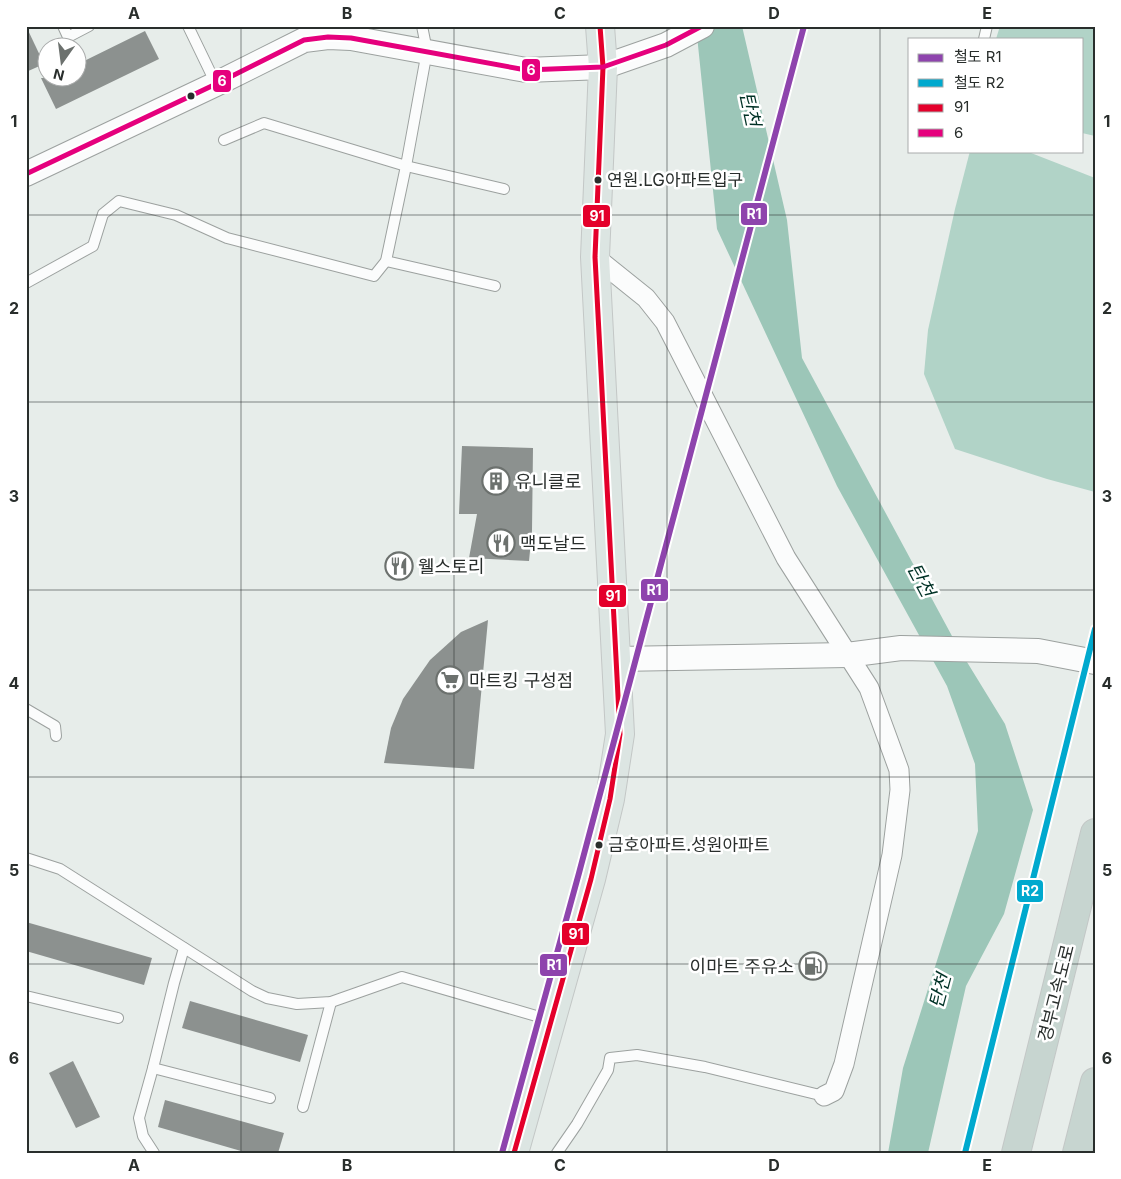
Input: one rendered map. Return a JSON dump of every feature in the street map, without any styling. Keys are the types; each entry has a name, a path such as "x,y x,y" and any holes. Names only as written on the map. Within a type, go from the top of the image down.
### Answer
{"highway":[{"name":"경부고속도로","path":"1016,1153 1095,833"},
{"path":"1077,1153 1095,1082"}],"main road":[{"path":"514,1153 591,879 610,799 620,734 595,257 603,66 600,26"}],"street":[{"path":"26,174 304,40 328,37 351,38 526,70 603,66 666,45 702,26"},
{"path":"595,257 646,298 665,322 786,558 869,688 899,770 900,790 892,855 844,1064 834,1091 824,1096"},
{"path":"616,659 847,655 901,648 1038,651 1095,662"}],"lane":[{"path":"63,26 68,37 89,26"},
{"path":"188,26 216,84"},
{"path":"26,283 93,246 103,214 119,201 176,215 226,238 374,276 386,261 406,166 427,51 422,26"},
{"path":"224,140 264,123 406,166 504,189"},
{"path":"386,261 496,286"},
{"path":"26,709 55,726 56,736"},
{"path":"26,858 60,869 267,998 297,1004 331,1002 402,977 551,1020"},
{"path":"26,866 40,862"},
{"path":"154,1153 143,1136 139,1118 154,1068 184,948"},
{"path":"26,996 118,1018"},
{"path":"303,1107 331,1002"},
{"path":"557,1153 577,1124 608,1070 610,1058 636,1055 705,1067 824,1096"},
{"path":"154,1068 270,1098"}],"shaded area":[{"path":"1000,26 1095,26 1095,136 1084,133 1084,38 996,38"},
{"path":"970,152 1029,152 1095,178 1095,492 1047,479 955,449 924,374 928,330"}],"water":[{"name":"탄천","path":"696,26 742,26 787,220 802,358 959,649 1005,724 1033,810 1004,914 966,986 928,1153 888,1153 903,1068 978,831 975,764 947,686 837,486 717,229"}],"building":[{"path":"26,26 38,51 38,67 26,72"},
{"path":"145,31 159,59 56,109 46,88 88,88 88,59"},
{"name":"유니클로","path":"462,446 533,448 532,531 529,561 469,558 477,514 459,514"},
{"name":"마트킹 구성점","path":"488,620 474,769 384,763 391,728 403,699 430,660 461,632"},
{"path":"26,922 152,958 144,985 26,951"},
{"path":"190,1001 308,1035 300,1062 182,1028"},
{"path":"73,1061 100,1117 76,1128 49,1073"},
{"path":"165,1100 284,1133 278,1153 248,1153 158,1127"}],"rail line":[{"name":"R1","path":"502,1153 579,873 804,26"},
{"name":"R2","path":"965,1153 1095,629"}],"transit line":[{"name":"91","path":"514,1153 591,879 610,799 620,734 595,257 603,67 600,26"},
{"name":"6","path":"26,174 304,40 328,37 351,38 526,70 603,67 666,45 702,26"}],"place":[{"name":"연원.LG아파트입구","path":"598,180"},
{"name":"유니클로","path":"496,481"},
{"name":"맥도날드","path":"501,543"},
{"name":"웰스토리","path":"399,566"},
{"name":"마트킹 구성점","path":"450,680"},
{"name":"금호아파트.성원아파트","path":"599,845"},
{"name":"이마트 주유소","path":"813,966"}]}
